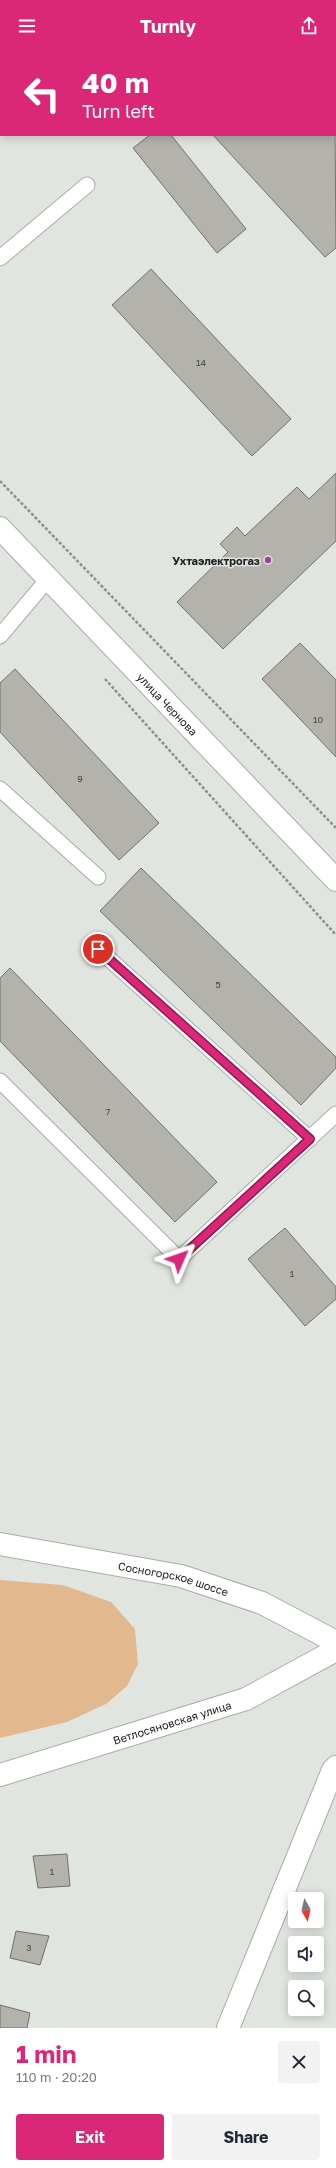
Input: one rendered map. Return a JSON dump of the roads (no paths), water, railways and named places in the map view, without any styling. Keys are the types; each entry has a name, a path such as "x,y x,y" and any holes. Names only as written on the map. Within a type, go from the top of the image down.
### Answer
{"street":[{"name":"улица Чернова","path":"0,528 336,880"},
{"name":"Сосногорское шоссе","path":"0,1544 181,1576 262,1603 336,1642"},
{"name":"Ветлосяновская улица","path":"0,1775 246,1700 336,1650"},
{"path":"228,2028 333,1770 336,1767"}],"lane":[{"path":"0,258 87,185"},
{"path":"0,636 48,579"},
{"path":"0,789 98,877"},
{"path":"98,949 310,1139"},
{"path":"0,1081 179,1259 335,1117"}],"place":[{"name":"Ухтаэлектрогаз","path":"268,560"}]}
